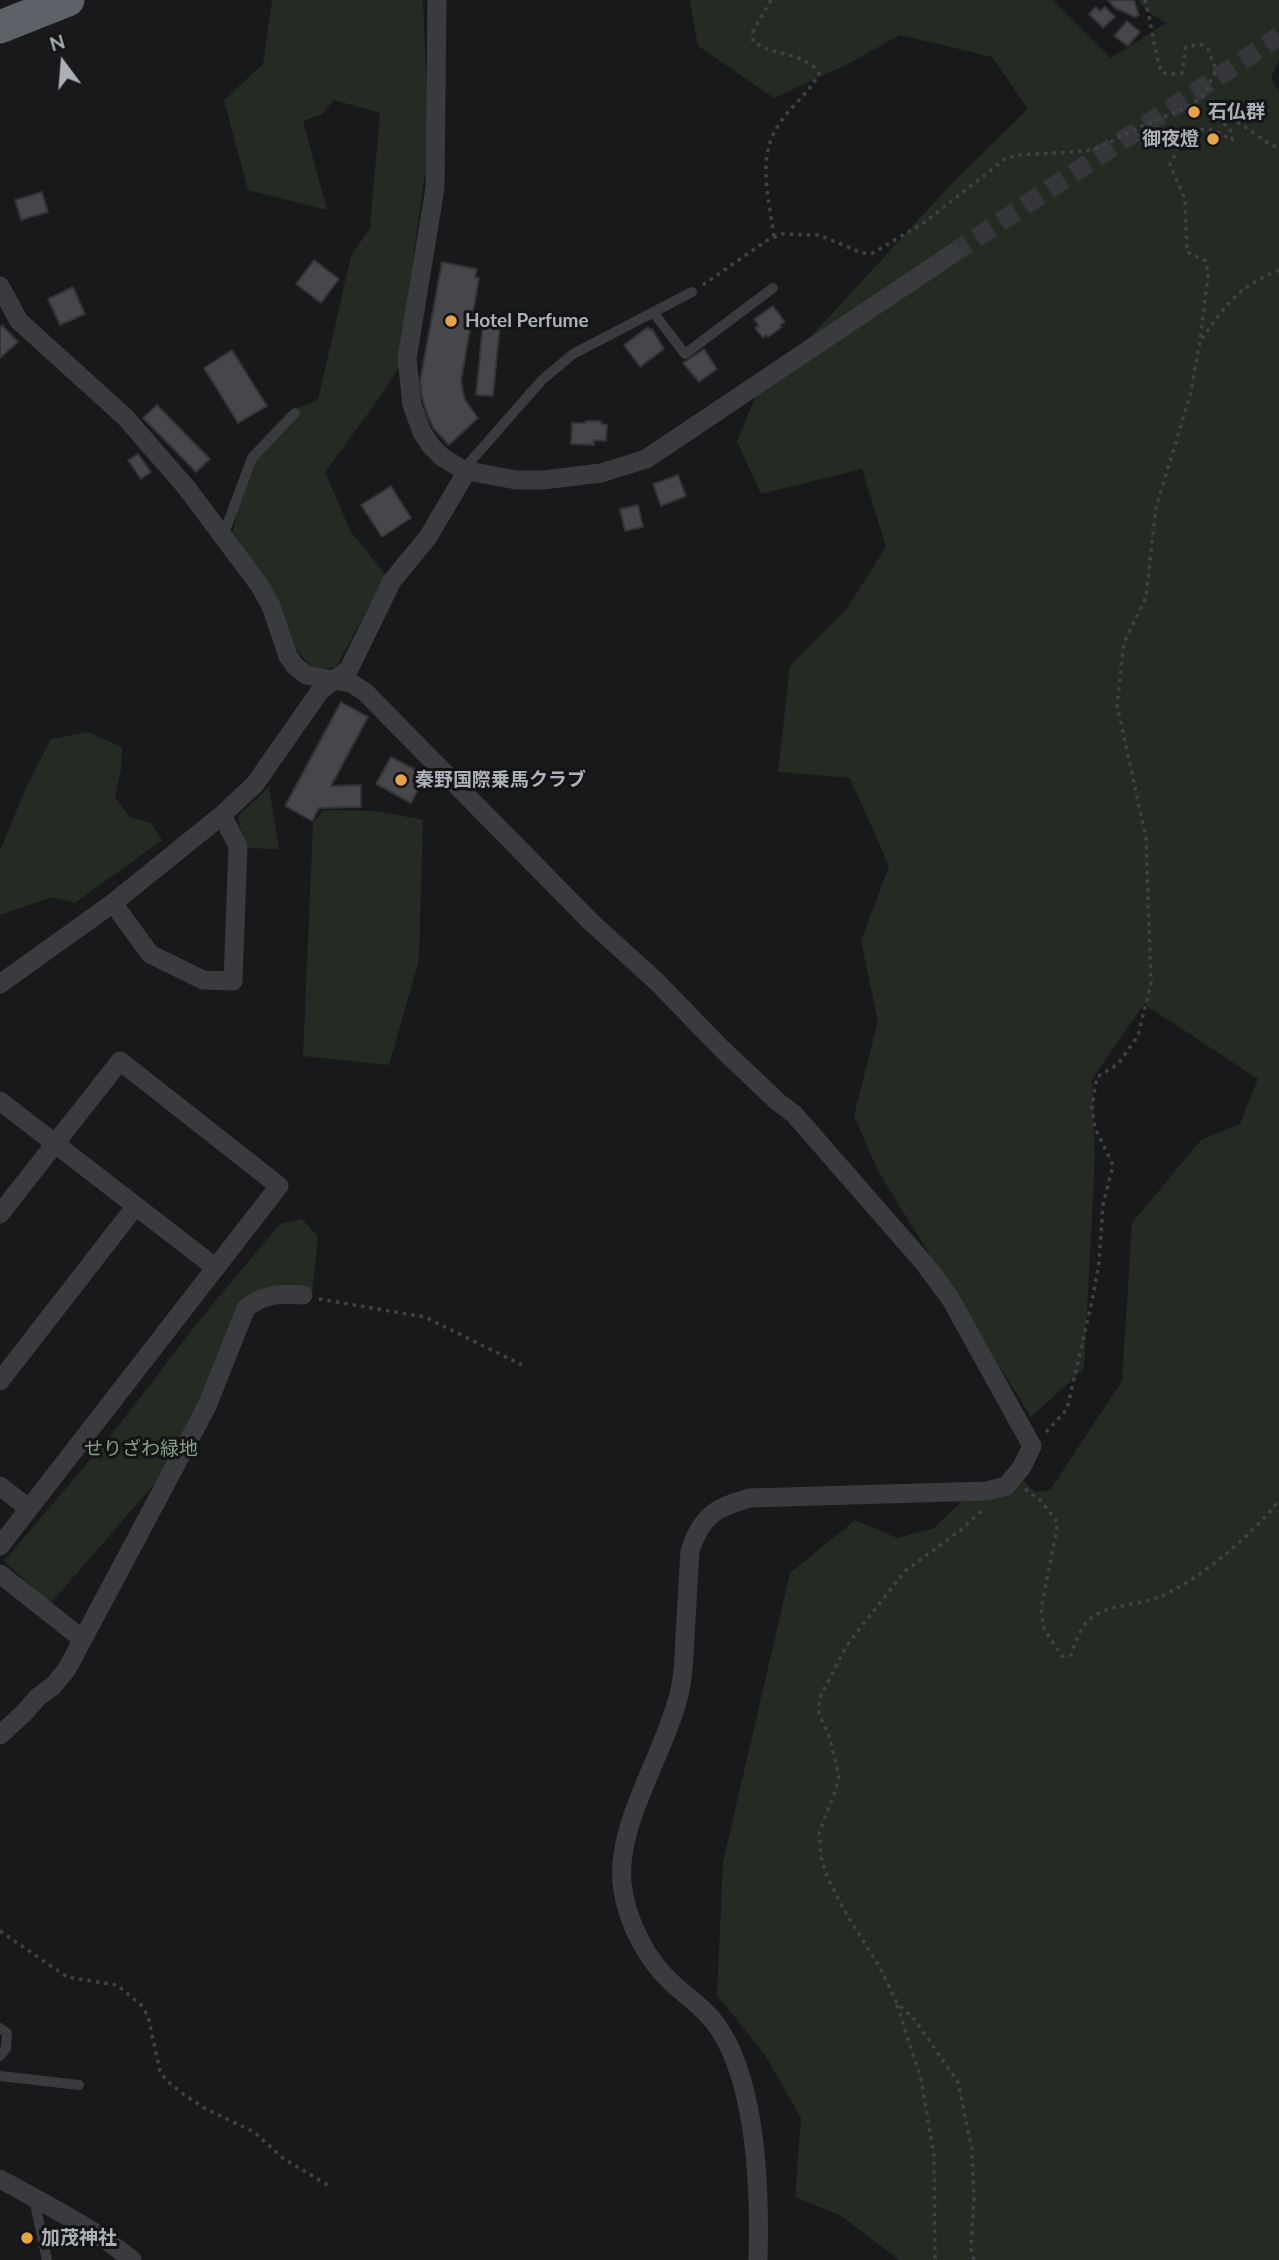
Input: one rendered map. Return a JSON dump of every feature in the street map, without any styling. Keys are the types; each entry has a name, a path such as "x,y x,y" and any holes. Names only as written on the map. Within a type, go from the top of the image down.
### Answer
{"highway":[{"path":"0,27 68,0"}],"street":[{"path":"437,0 435,188 407,359 412,405 422,432 442,457 465,470 516,480 543,480 601,473 646,459 952,254"},
{"path":"0,286 19,321 125,416 186,487 271,606 281,639 295,666 306,675 352,683 365,692 590,921 657,982 778,1102 794,1114 924,1262 944,1289 978,1345 1032,1446 1028,1458 1009,1483 987,1491 750,1498 718,1509 707,1517 695,1534 690,1551 680,1692 673,1717 628,1830 621,1868 623,1891 644,1948 669,1980 718,2026 730,2051 747,2104 752,2137 758,2204 758,2260"},
{"path":"0,984 113,903 222,815 255,784 320,691 349,669 392,581 428,537 465,470"},
{"path":"113,903 150,954 202,980 233,981 238,846 222,815"},
{"path":"0,1214 120,1062 279,1186 0,1546"},
{"path":"0,1101 216,1268"},
{"path":"0,1381 135,1207"},
{"path":"0,1735 38,1697 53,1686 66,1669 206,1406 246,1308 258,1298 280,1293 303,1295"},
{"path":"0,1486 28,1508"},
{"path":"0,1574 81,1639"},
{"path":"0,2179 111,2243 132,2260"}],"lane":[{"path":"653,312 685,354 773,288"},
{"path":"465,470 542,380 573,354 692,292"},
{"path":"223,537 252,458 295,413"},
{"path":"0,2028 7,2033 6,2048 0,2056"},
{"path":"0,2076 79,2085"},
{"path":"33,2197 47,2260"}],"path":[{"path":"771,0 753,31 753,41 761,48 813,64 820,73 813,87 782,120 769,140 765,155 774,237"},
{"path":"692,292 782,234 819,235 862,253 873,253 953,202 1005,159 1037,152 1058,154 1100,147 1190,106 1203,96 1216,70 1208,50 1200,44 1186,47 1182,73 1162,73 1155,54 1151,20 1144,0"},
{"path":"1032,1446 1067,1409 1099,1264 1103,1205 1113,1165 1095,1128 1093,1107 1097,1077 1118,1064 1139,1036 1151,983 1146,838 1117,705 1124,643 1146,597 1156,508 1190,396 1208,275 1206,261 1187,252 1185,199 1170,165 1180,143 1195,129 1214,130 1232,140 1232,132 1217,116 1190,106"},
{"path":"1209,113 1226,114 1279,148"},
{"path":"1200,341 1228,302 1255,280 1279,270"},
{"path":"303,1295 425,1317 522,1365"},
{"path":"935,2260 934,2156 921,2079 897,2003 879,1966 828,1879 821,1857 819,1833 839,1776 829,1736 819,1714 819,1699 847,1645 905,1571 962,1528 1009,1483 1041,1502 1058,1523 1041,1609 1044,1629 1062,1656 1071,1655 1088,1621 1107,1610 1160,1597 1195,1576 1230,1550 1279,1500"},
{"path":"0,1931 67,1977 117,1985 141,2005 148,2016 160,2071 166,2080 206,2109 254,2132 284,2159 331,2187"},
{"path":"897,2003 915,2020 958,2082 972,2150 974,2198 971,2249 975,2260"}],"green space":[{"path":"272,0 423,0 429,145 398,369 325,472 351,532 386,575 336,667 316,670 282,627 232,536 249,453 288,412 318,400 351,256 370,228 380,113 334,100 322,114 303,121 327,210 248,190 224,100 263,64"},
{"path":"690,0 1052,0 1111,58 1166,23 1146,11 1138,0 1279,0 1279,59 1271,78 1279,91 1279,2260 899,2260 840,2215 795,2197 801,2118 765,2055 717,1995 723,1862 790,1573 855,1520 897,1538 934,1528 971,1492 1015,1474 1036,1492 1050,1490 1122,1381 1132,1223 1201,1140 1240,1124 1258,1079 1144,1004 1092,1079 1095,1158 1084,1369 1031,1417 879,1173 854,1116 878,1021 861,941 889,866 850,778 778,772 790,666 846,610 886,547 862,469 761,494 737,441 756,396 956,179 1028,109 992,57 900,35 848,64 774,98 698,46"},
{"path":"88,732 122,747 115,797 130,817 151,823 162,840 75,903 52,897 0,915 0,851 25,790 51,739"},
{"path":"269,787 279,849 246,848 238,816"},
{"path":"324,810 377,811 423,820 419,960 389,1065 303,1056 313,822"},
{"name":"せりざわ緑地","path":"302,1219 318,1237 312,1293 260,1294 170,1466 50,1604 4,1561 108,1439 206,1312 280,1224"}],"building":[{"path":"1108,0 1134,0 1139,15 1135,17 1115,8"},
{"path":"1096,7 1100,11 1105,7 1115,17 1103,28 1089,14"},
{"path":"1127,21 1140,32 1128,46 1114,36"},
{"path":"42,192 48,212 21,220 15,200"},
{"path":"314,260 339,279 321,303 296,284"},
{"name":"Hotel Perfume","path":"442,262 477,269 475,277 479,278 461,381 465,400 478,418 449,445 434,429 427,414 420,381"},
{"path":"73,287 85,314 60,325 48,299"},
{"path":"773,306 785,322 780,325 782,327 763,338 755,328 759,326 754,319"},
{"path":"483,323 500,325 493,396 476,395"},
{"path":"2,325 18,342 0,358 0,327"},
{"path":"648,327 664,349 640,367 624,345"},
{"path":"704,349 717,369 699,382 683,363"},
{"path":"232,350 267,406 238,423 204,368"},
{"path":"157,405 210,459 196,472 143,418"},
{"path":"601,421 601,424 607,425 606,441 594,440 594,445 571,444 572,423"},
{"path":"138,454 151,472 141,479 128,460"},
{"path":"678,475 686,496 661,506 653,484"},
{"path":"391,486 411,518 382,537 361,505"},
{"path":"638,505 643,527 625,531 620,509"},
{"path":"341,702 368,717 331,786 361,785 361,807 319,808 312,821 285,806"},
{"name":"秦野国際乗馬クラブ","path":"391,757 426,775 411,803 376,784"}],"tunnel":[{"path":"952,254 1279,36"}],"place":[{"name":"石仏群","path":"1194,112"},
{"name":"御夜燈","path":"1213,139"},
{"name":"Hotel Perfume","path":"451,321"},
{"name":"秦野国際乗馬クラブ","path":"401,780"},
{"name":"加茂神社","path":"27,2238"}]}
